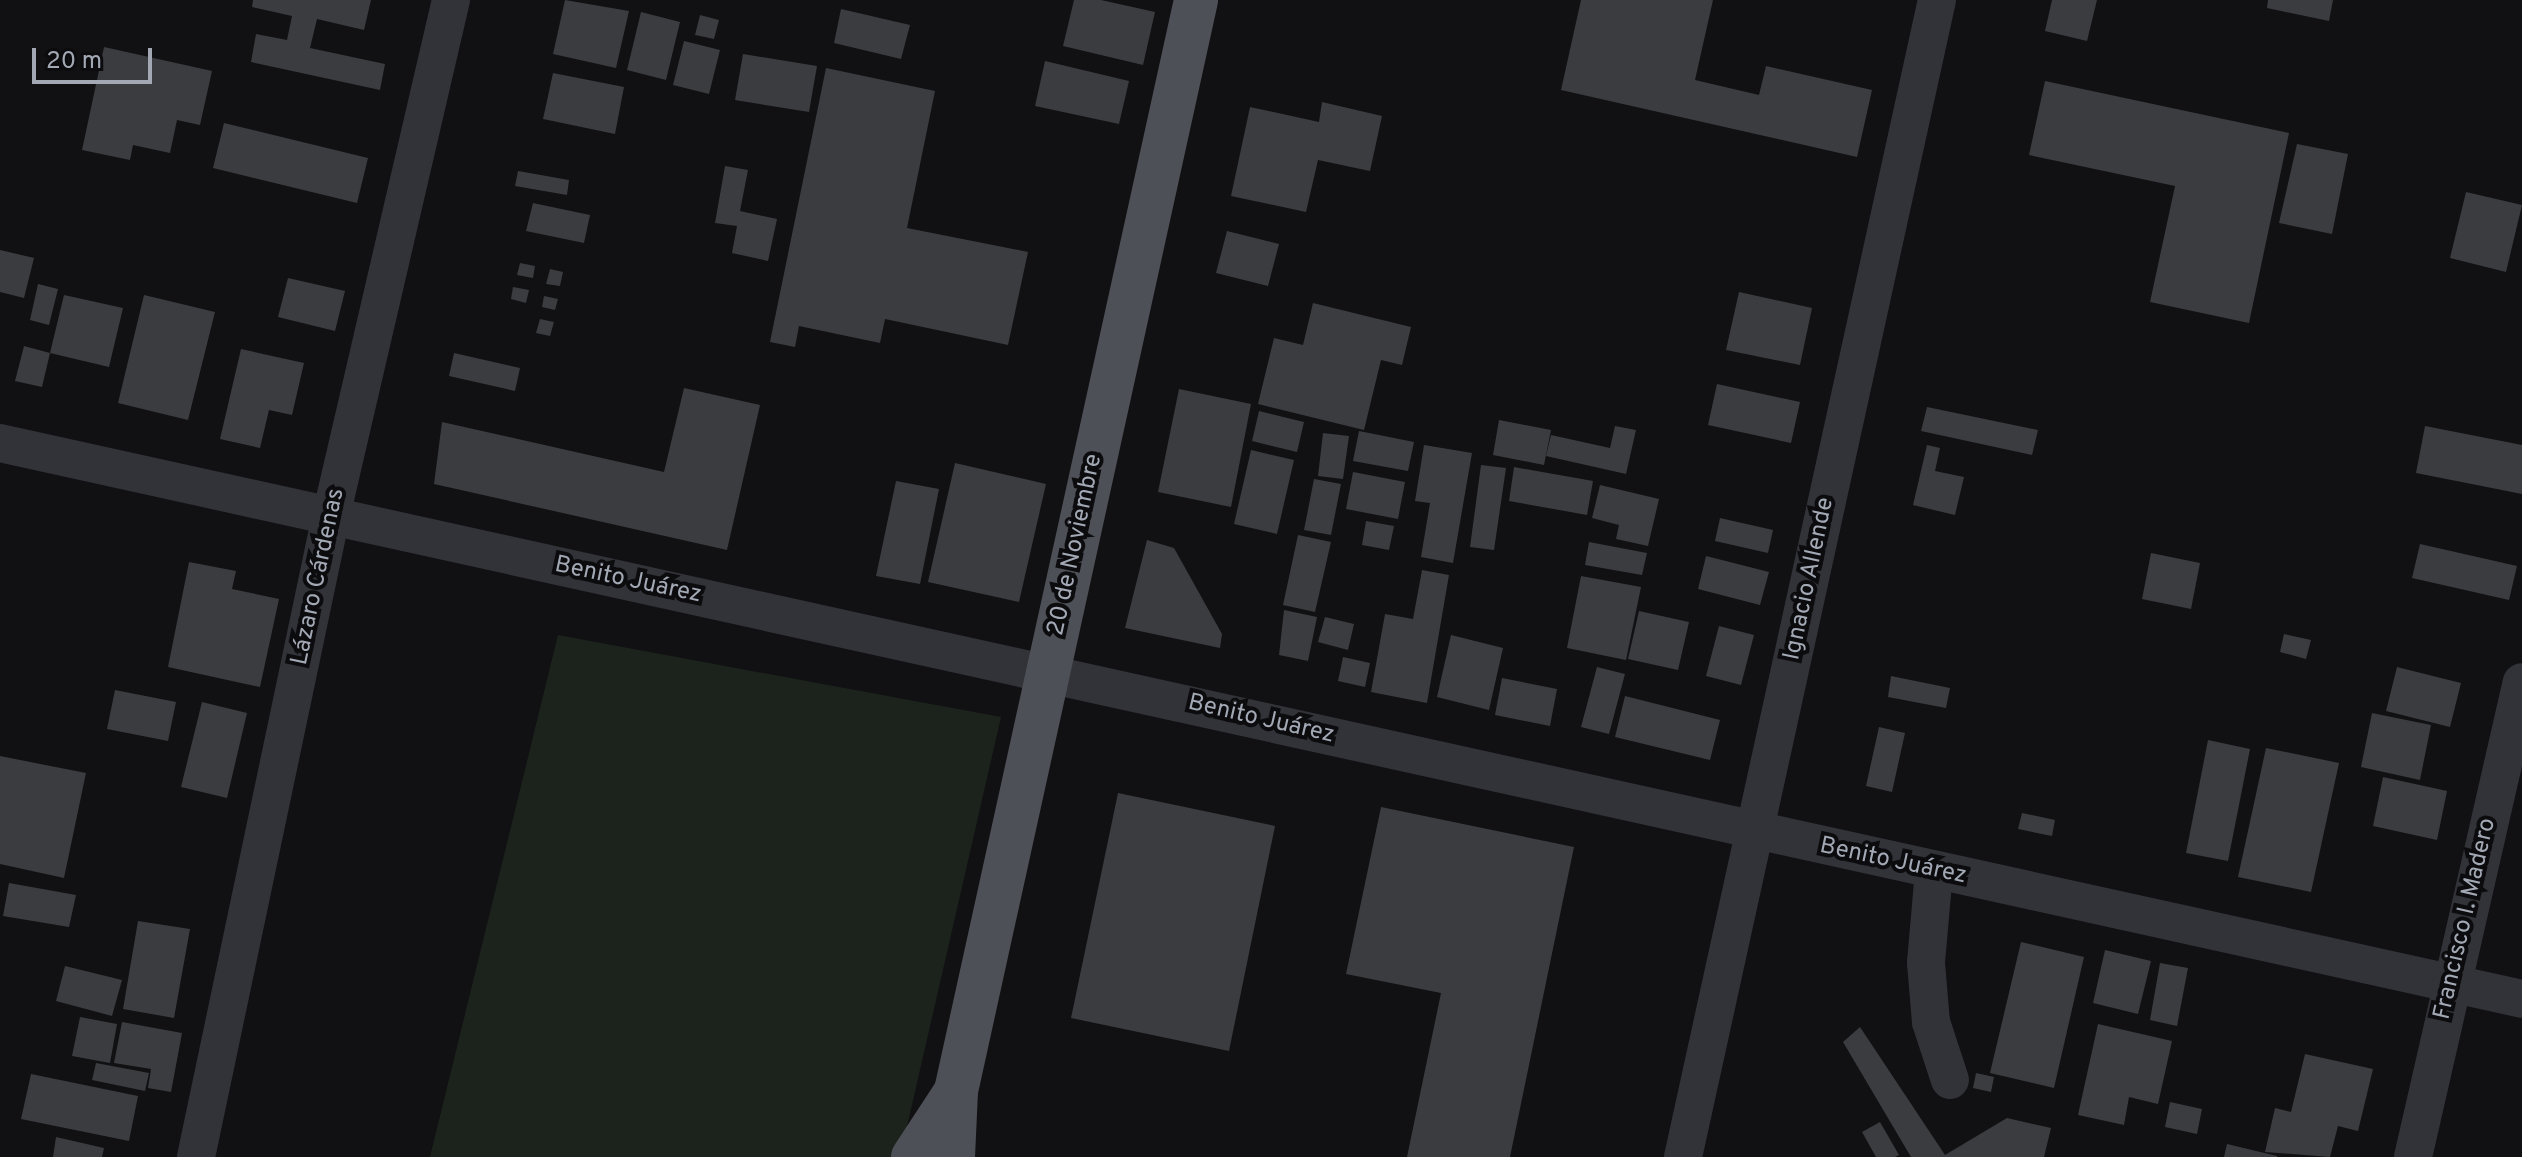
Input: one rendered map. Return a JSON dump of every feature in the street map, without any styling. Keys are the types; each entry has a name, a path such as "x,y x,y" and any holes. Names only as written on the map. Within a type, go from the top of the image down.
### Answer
{"main road":[{"name":"20 de Noviembre","path":"953,1157 956,1091 1196,0"},
{"name":"20 de Noviembre","path":"913,1157 956,1091"}],"street":[{"name":"Lázaro Cárdenas","path":"196,1157 331,516 451,0"},
{"name":"Ignacio Allende","path":"1683,1157 1937,0"},
{"name":"Benito Juárez","path":"0,443 1048,671 1934,871 2522,999"},
{"name":"Francisco I. Madero","path":"2413,1157 2450,983 2522,682"},
{"path":"1934,871 1926,963 1931,1022 1950,1080"}],"shaded area":[{"path":"558,635 1001,717 900,1157 430,1157"}],"building":[{"path":"253,0 371,0 364,30 317,19 310,48 385,64 380,90 251,62 256,34 287,40 292,16 252,7"},
{"path":"565,0 629,11 616,68 553,54"},
{"path":"1074,0 1101,0 1155,12 1143,65 1063,46"},
{"path":"1581,0 1713,0 1695,80 1759,95 1766,66 1872,90 1857,157 1561,90"},
{"path":"2052,0 2097,0 2087,41 2045,31"},
{"path":"2268,0 2333,0 2329,21 2267,8"},
{"path":"841,9 910,25 901,59 834,43"},
{"path":"641,12 680,22 666,80 627,70"},
{"path":"700,15 719,20 714,39 695,35"},
{"path":"684,41 720,50 709,94 673,85"},
{"path":"104,47 212,71 200,125 177,120 170,153 133,145 130,160 82,150"},
{"path":"743,54 817,66 809,112 735,100"},
{"path":"1045,61 1129,81 1119,124 1035,106"},
{"path":"826,68 935,91 907,228 1028,252 1008,345 885,319 880,343 799,326 795,347 770,342"},
{"path":"553,73 624,87 615,134 543,119"},
{"path":"2045,81 2289,133 2249,323 2150,302 2175,186 2029,155"},
{"path":"1322,102 1382,116 1370,171 1318,160 1306,212 1231,196 1250,107 1319,122"},
{"path":"224,123 368,158 357,203 213,168"},
{"path":"2297,144 2348,154 2332,234 2279,223"},
{"path":"725,166 748,170 740,211 777,219 768,261 732,253 737,226 715,223"},
{"path":"518,171 569,180 567,195 515,186"},
{"path":"2466,192 2522,205 2506,272 2450,258"},
{"path":"533,203 590,215 584,243 526,231"},
{"path":"1227,231 1279,244 1268,286 1216,273"},
{"path":"0,250 34,258 24,298 0,292"},
{"path":"520,263 535,266 533,278 517,275"},
{"path":"550,269 563,272 560,286 546,284"},
{"path":"288,278 345,291 335,331 278,317"},
{"path":"38,284 58,289 49,325 30,320"},
{"path":"513,287 529,290 526,303 511,299"},
{"path":"1739,292 1812,308 1800,365 1726,350"},
{"path":"64,295 123,308 109,367 50,353"},
{"path":"144,295 215,312 188,420 118,403"},
{"path":"544,296 558,299 555,310 542,307"},
{"path":"1313,303 1411,327 1402,365 1381,360 1364,430 1258,404 1274,338 1303,345"},
{"path":"540,319 554,322 550,336 536,333"},
{"path":"24,346 50,353 42,387 15,381"},
{"path":"241,349 304,363 292,415 269,410 260,448 220,439"},
{"path":"454,353 520,368 515,391 449,376"},
{"path":"1717,384 1800,402 1791,443 1708,425"},
{"path":"684,388 760,405 727,550 434,484 442,422 664,472"},
{"path":"1179,389 1251,404 1231,507 1158,492"},
{"path":"1927,407 2038,430 2032,455 1921,431"},
{"path":"1259,411 1304,422 1297,452 1252,441"},
{"path":"1499,420 1551,430 1544,465 1493,455"},
{"path":"1615,426 1636,430 1626,474 1546,456 1551,435 1610,448"},
{"path":"2425,426 2522,445 2522,494 2416,473"},
{"path":"1359,431 1414,442 1408,471 1353,461"},
{"path":"1323,433 1349,436 1343,479 1318,476"},
{"path":"1424,445 1472,453 1453,563 1421,557 1430,503 1415,501"},
{"path":"1927,445 1940,448 1935,471 1964,477 1955,515 1913,505"},
{"path":"1251,450 1294,460 1277,534 1234,524"},
{"path":"955,463 1046,484 1019,602 928,582"},
{"path":"1481,465 1506,468 1494,550 1470,547"},
{"path":"1514,467 1593,481 1587,515 1509,501"},
{"path":"1353,472 1405,482 1398,519 1346,509"},
{"path":"1314,479 1341,484 1331,535 1304,530"},
{"path":"896,481 939,489 920,584 876,576"},
{"path":"1600,485 1659,499 1648,546 1616,539 1619,525 1592,518"},
{"path":"1720,518 1773,530 1768,553 1715,541"},
{"path":"1366,521 1394,526 1389,550 1362,545"},
{"path":"1298,535 1331,542 1315,612 1283,605"},
{"path":"1147,540 1174,548 1222,634 1220,648 1125,628"},
{"path":"1589,542 1647,553 1642,575 1585,565"},
{"path":"2420,544 2517,566 2509,600 2412,578"},
{"path":"2151,553 2200,563 2191,609 2142,599"},
{"path":"1706,556 1769,572 1760,605 1698,589"},
{"path":"189,562 236,571 232,589 279,599 260,687 168,667"},
{"path":"1422,570 1449,575 1427,703 1371,692 1385,614 1413,619"},
{"path":"1581,576 1641,587 1626,660 1567,648"},
{"path":"1284,610 1317,617 1308,661 1279,655"},
{"path":"1639,611 1689,622 1678,670 1628,659"},
{"path":"1325,617 1354,624 1348,650 1318,642"},
{"path":"1719,626 1754,635 1741,685 1706,676"},
{"path":"2284,634 2311,640 2306,659 2280,652"},
{"path":"1451,635 1503,648 1489,710 1437,697"},
{"path":"1343,657 1370,663 1365,687 1338,681"},
{"path":"1597,667 1625,674 1609,734 1581,727"},
{"path":"2397,667 2461,683 2450,727 2386,711"},
{"path":"1891,676 1950,688 1946,708 1888,697"},
{"path":"1502,678 1557,689 1550,726 1495,715"},
{"path":"115,690 176,702 168,741 107,729"},
{"path":"1625,696 1720,720 1710,760 1615,737"},
{"path":"202,702 247,713 227,798 181,787"},
{"path":"2372,713 2431,725 2420,780 2361,767"},
{"path":"1879,727 1905,733 1892,792 1866,786"},
{"path":"2208,740 2250,749 2228,861 2186,853"},
{"path":"2266,748 2339,763 2311,892 2238,877"},
{"path":"0,756 86,773 64,878 0,864"},
{"path":"2383,777 2447,791 2437,840 2373,826"},
{"path":"1118,793 1275,826 1229,1051 1071,1018"},
{"path":"1381,807 1574,847 1510,1157 1407,1157 1441,993 1346,974"},
{"path":"2022,813 2055,820 2052,836 2018,829"},
{"path":"9,883 76,895 69,927 3,916"},
{"path":"138,921 190,929 174,1018 123,1009"},
{"path":"2021,942 2084,957 2054,1088 1990,1073"},
{"path":"2105,950 2151,961 2138,1014 2093,1003"},
{"path":"2160,963 2188,968 2177,1026 2150,1020"},
{"path":"65,966 122,980 112,1016 56,1001"},
{"path":"80,1017 117,1024 110,1063 72,1056"},
{"path":"122,1022 182,1033 171,1092 148,1088 151,1069 114,1063"},
{"path":"2098,1024 2172,1041 2158,1104 2129,1097 2124,1125 2078,1115"},
{"path":"1860,1027 1945,1155 2007,1118 2051,1128 2044,1157 1911,1157 1843,1042"},
{"path":"2305,1054 2373,1069 2358,1131 2338,1126 2330,1157 2265,1152 2275,1108 2291,1112"},
{"path":"96,1063 149,1073 145,1091 92,1080"},
{"path":"1976,1073 1994,1077 1991,1092 1973,1088"},
{"path":"31,1074 138,1096 129,1141 21,1119"},
{"path":"2170,1102 2202,1109 2197,1134 2165,1127"},
{"path":"1880,1122 1899,1155 1895,1157 1876,1157 1862,1132"},
{"path":"56,1137 104,1148 102,1157 53,1157"},
{"path":"2227,1144 2277,1156 2277,1157 2224,1157"}]}
